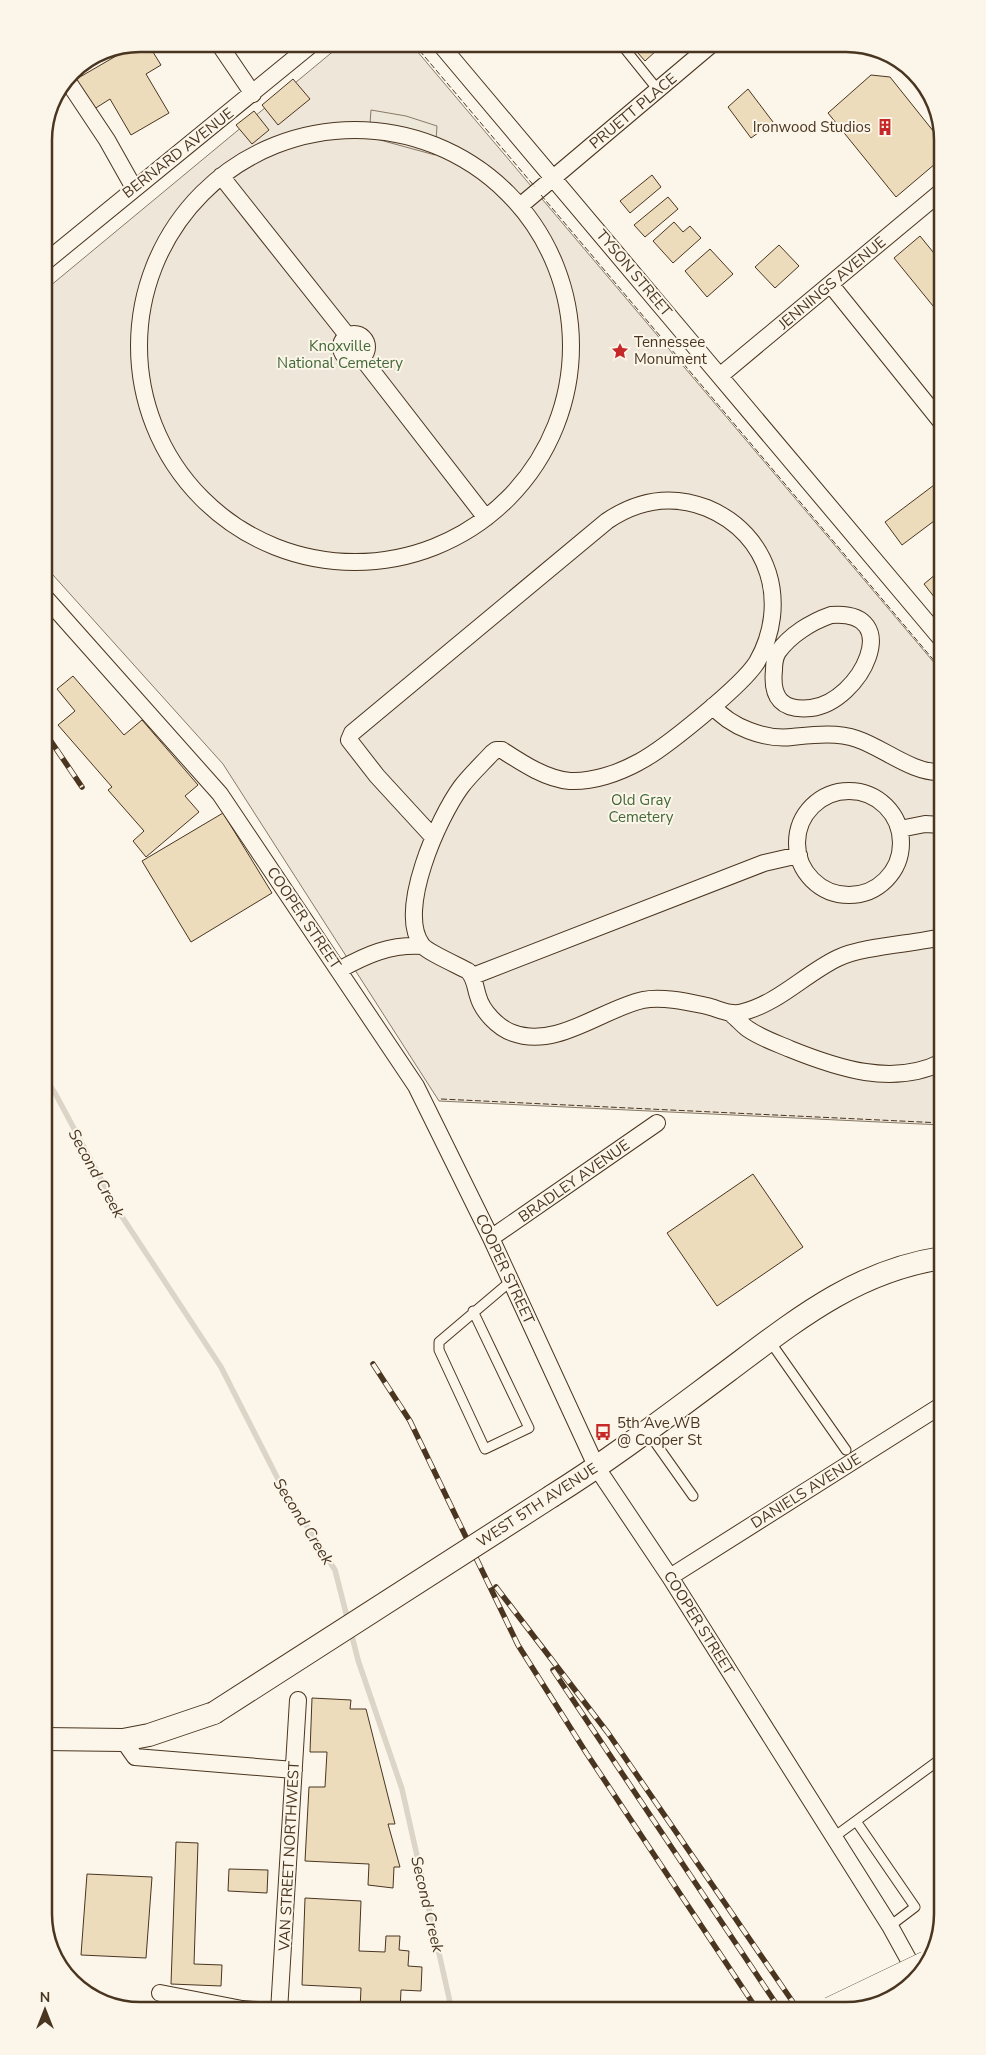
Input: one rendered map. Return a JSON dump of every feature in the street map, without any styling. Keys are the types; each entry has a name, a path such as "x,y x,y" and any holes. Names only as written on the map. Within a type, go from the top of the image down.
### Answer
{"highway":[{"path":"850,2002 912,1972"}],"street":[{"path":"225,52 253,94"},
{"name":"BERNARD AVENUE","path":"53,256 302,52"},
{"name":"TYSON STREET","path":"447,52 721,375 795,467 934,631"},
{"name":"PRUETT PLACE","path":"520,206 702,53"},
{"path":"71,86 107,140 134,188"},
{"path":"344,130 377,131 410,137 456,155 497,183 520,206 539,232 554,260 564,290 570,322 572,354 560,416 547,445 530,472 510,497 486,518 463,533 413,554 360,562 333,561 298,554 256,538 218,513 192,488 162,444 151,419 139,366 141,312 150,278 168,237 201,194 221,176 249,158 279,144 303,137 344,130"},
{"path":"221,176 347,335 358,333 366,339 368,349 362,358 486,518"},
{"name":"JENNINGS AVENUE","path":"721,375 832,285 934,198"},
{"path":"832,285 934,398"},
{"path":"422,946 417,936 414,910 421,875 433,837 442,816 460,788 496,750 502,750 534,769 562,780 589,779 616,772 641,762 713,706 771,650 785,644 810,624 831,615 850,615 859,618 866,626 870,637 868,658 860,675 839,697 820,707 800,709 786,705 773,690 771,650 771,582 759,553 746,533 722,514 684,501 656,501 625,509 590,534 352,733 349,740 377,776 433,837"},
{"name":"COOPER STREET","path":"53,606 220,794 416,1086 492,1238 597,1468 670,1577 890,1926 914,1969"},
{"path":"713,706 719,714 741,728 791,738 831,735 855,738 920,768 934,771"},
{"path":"852,790 868,794 882,802 893,814 900,829 902,846 898,862 884,881 863,893 838,893 816,883 805,870 799,855 797,839 800,823 809,810 821,799 836,792 852,790"},
{"path":"900,829 925,824 934,825"},
{"path":"472,976 764,863 799,855"},
{"path":"339,970 375,951 403,946 422,946 468,971 472,976 482,1007 506,1030 522,1035 546,1035 561,1032 628,1005 649,999 697,1005 731,1014 742,1013 770,1001 840,957 934,938"},
{"path":"731,1014 748,1029 767,1039 820,1060 852,1070 879,1074 907,1073 934,1067"},
{"name":"BRADLEY AVENUE","path":"492,1238 657,1123"},
{"name":"WEST 5TH AVENUE","path":"52,1739 124,1740 214,1713 597,1468 769,1340 825,1301 861,1281 912,1263 934,1259"},
{"name":"DANIELS AVENUE","path":"670,1577 934,1411"},
{"name":"VAN STREET NORTHWEST","path":"280,2002 298,1700"},
{"path":"124,1740 134,1757 294,1770"},
{"path":"160,1993 206,2002"}],"lane":[{"path":"628,53 658,90"},
{"path":"473,1311 529,1428 485,1449 439,1350 439,1342 473,1311 511,1281"},
{"path":"769,1340 846,1450"},
{"path":"647,1431 693,1496"},
{"path":"834,1837 934,1764"},
{"path":"856,1820 915,1908 890,1926"}],"green space":[{"path":"332,52 418,52 934,663 934,1125 439,1101 223,764 53,575 53,284"}],"shaded area":[{"path":"371,110 406,116 437,126 435,155 369,137"}],"building":[{"path":"153,52 161,65 146,74 169,113 131,135 110,99 91,111 74,83 78,78 116,56"},
{"path":"638,53 654,53 645,61"},
{"name":"Ironwood Studios","path":"871,75 890,77 933,131 934,165 896,197 828,113"},
{"path":"293,79 310,99 278,125 262,105"},
{"path":"748,89 773,122 751,138 728,107"},
{"path":"254,111 269,130 252,144 236,125"},
{"path":"652,175 661,187 630,213 620,201"},
{"path":"668,197 678,209 645,237 634,225"},
{"path":"674,222 683,232 690,226 701,238 673,263 653,241"},
{"path":"920,236 934,253 934,307 894,258"},
{"path":"779,245 799,266 775,288 755,267"},
{"path":"710,249 733,274 707,297 685,271"},
{"path":"934,485 934,521 902,545 885,522"},
{"path":"934,576 934,597 924,584"},
{"path":"73,676 124,735 142,720 198,785 185,796 199,812 146,857 133,841 144,831 108,790 112,787 58,725 75,711 57,689"},
{"path":"223,813 272,893 191,942 142,861"},
{"path":"753,1174 803,1247 717,1306 667,1233"},
{"path":"312,1698 351,1700 350,1709 366,1709 395,1824 388,1824 400,1867 394,1867 393,1888 368,1885 369,1864 305,1861 309,1787 325,1787 327,1752 310,1752"},
{"path":"176,1842 198,1843 194,1964 222,1965 221,1986 171,1984"},
{"path":"229,1869 268,1870 267,1893 228,1891"},
{"path":"87,1874 152,1877 146,1958 81,1955"},
{"path":"305,1898 361,1901 359,1951 385,1952 386,1936 400,1936 399,1950 409,1951 408,1966 422,1967 421,1991 401,1990 400,2002 360,2002 361,1988 302,1985"}],"waterway":[{"name":"Second Creek","path":"52,1089 117,1209 221,1367 283,1489 335,1570 348,1621"},
{"name":"Second Creek","path":"351,1632 358,1660 402,1789 450,2002"}],"railway":[{"path":"53,744 82,787"},
{"path":"373,1364 410,1421 518,1645 587,1754 752,2002"},
{"path":"496,1587 608,1733 793,2002"},
{"path":"553,1670 775,2002"}],"fence":[{"path":"421,52 535,187"},
{"path":"541,195 934,661"},
{"path":"441,1099 934,1123"}],"place":[{"name":"Ironwood Studios","path":"885,127"},
{"name":"Tennessee Monument","path":"620,351"},
{"name":"5th Ave WB @ Cooper St","path":"603,1432"}],"park label":[{"name":"Knoxville National Cemetery","path":"340,354"},
{"name":"Old Gray Cemetery","path":"641,808"}]}
